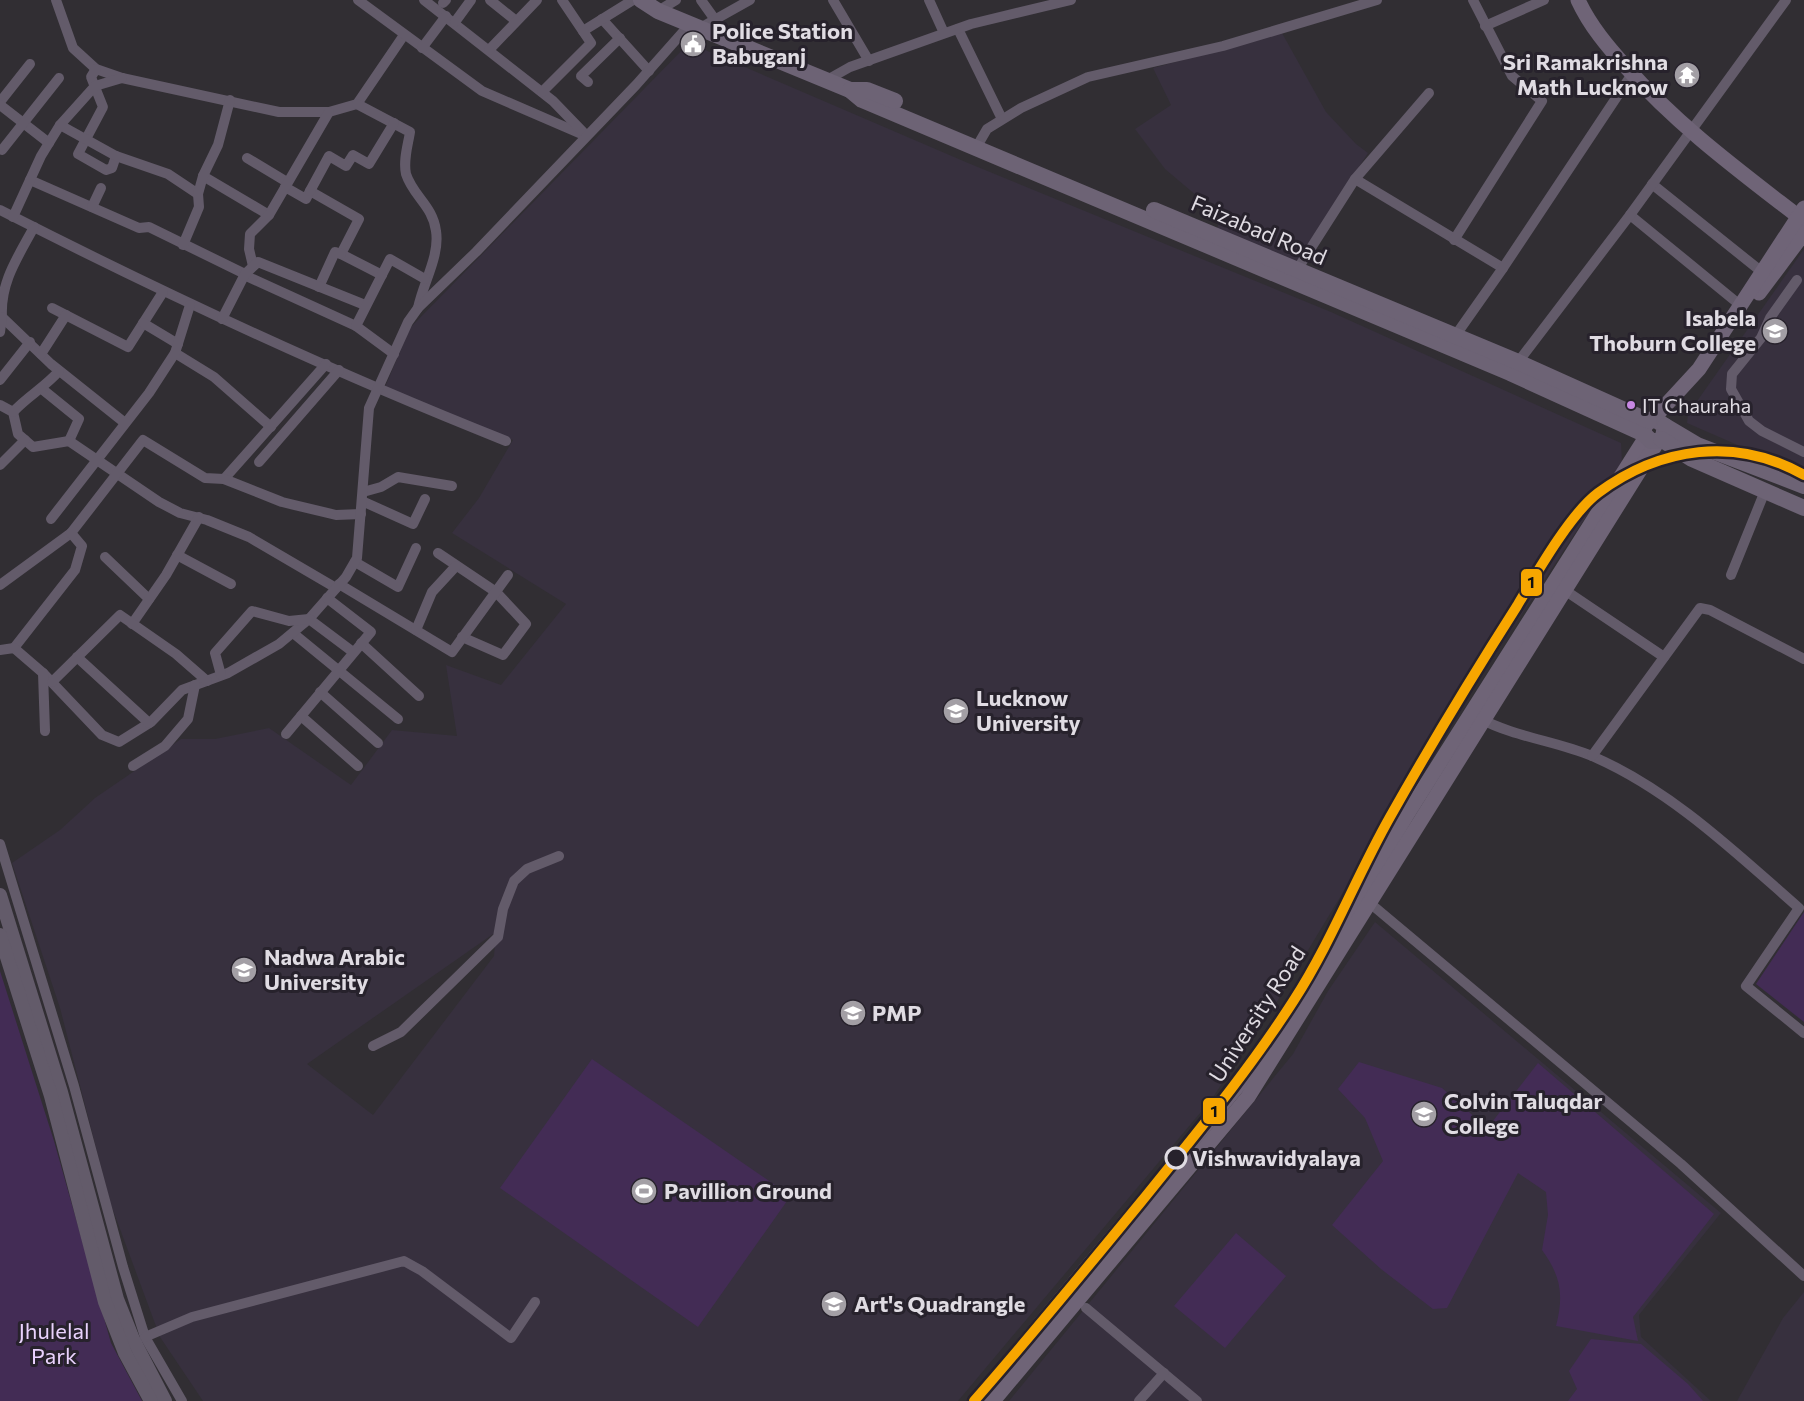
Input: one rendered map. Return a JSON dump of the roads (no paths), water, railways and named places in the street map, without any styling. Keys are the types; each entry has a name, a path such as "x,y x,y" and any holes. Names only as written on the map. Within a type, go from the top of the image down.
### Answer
{"main road":[{"name":"Faizabad Road","path":"641,0 658,11 850,90 862,100 979,143 1514,367 1655,430 1804,486"},
{"path":"1578,0 1604,42 1632,74 1690,131 1802,215 1699,369 1655,430"},
{"path":"1655,430 1804,233"},
{"name":"Faizabad Road","path":"1655,430 1692,459 1804,508"},
{"name":"University Road","path":"1478,717 1566,591 1655,430"},
{"name":"University Road","path":"993,1401 1248,1097 1364,898 1655,430"},
{"name":"University Road","path":"976,1401 1243,1081 1283,1024 1364,898"}],"street":[{"path":"57,0 73,48 96,69 122,78 279,112 329,112 357,104 405,35"},
{"path":"358,0 482,91 586,136"},
{"path":"424,0 542,92 586,136"},
{"path":"422,48 471,0"},
{"path":"490,0 516,21"},
{"path":"489,50 537,0"},
{"path":"542,92 591,43 562,0"},
{"path":"583,31 633,0"},
{"path":"658,11 676,0"},
{"path":"701,0 716,21"},
{"path":"833,0 869,61"},
{"path":"929,0 944,33"},
{"path":"827,80 869,61 958,28 1071,0"},
{"path":"979,143 987,129 1002,119 1088,77 1223,46 1377,0"},
{"path":"1454,240 1542,101 1512,75 1473,0"},
{"path":"1485,26 1544,0"},
{"path":"1514,367 1630,215 1786,0"},
{"path":"14,648 43,673 102,735 119,742 149,723 182,690 221,675 279,644 309,619 337,586 354,561 361,514 369,408 408,322 418,308 695,26 716,21 748,1"},
{"path":"602,19 649,71"},
{"path":"958,28 1002,119"},
{"path":"569,65 585,79 620,38"},
{"path":"30,64 0,103 49,143"},
{"path":"96,69 91,77 103,107 78,154 106,170 112,168 116,156"},
{"path":"1451,342 1632,74"},
{"path":"2,150 60,78"},
{"path":"13,217 60,125 95,86 122,78"},
{"path":"1294,276 1355,179 1429,93"},
{"path":"183,245 199,207 198,194 203,176 218,145 230,100"},
{"path":"357,104 410,132 406,155 406,174 418,195 432,212 438,244 425,279 418,308"},
{"path":"247,272 250,234 269,215 329,112"},
{"path":"247,158 306,199 329,156 346,166 354,155 369,164 394,123"},
{"path":"60,125 85,141 116,156 168,174 198,194"},
{"path":"203,176 269,215"},
{"path":"1355,179 1503,268"},
{"path":"30,180 139,228 149,227 183,245 247,272 356,326 394,354"},
{"path":"1652,184 1762,272"},
{"path":"92,207 101,188"},
{"path":"310,190 359,219 341,254"},
{"path":"0,210 190,305 506,441"},
{"path":"1630,215 1740,305"},
{"path":"0,332 1,298 9,273 34,227"},
{"path":"319,287 335,252 382,275"},
{"path":"356,326 390,259 425,279"},
{"path":"222,319 247,272 258,262 365,305"},
{"path":"1797,280 1770,318 1761,338 1743,357 1732,374 1731,389 1749,421 1762,431 1804,452"},
{"path":"52,308 128,347 163,292"},
{"path":"51,519 125,423 177,348 190,305"},
{"path":"1,312 55,368 125,423"},
{"path":"41,354 66,315"},
{"path":"143,323 214,377 272,427"},
{"path":"0,380 30,342"},
{"path":"224,479 326,364"},
{"path":"13,412 30,394 42,389 55,368"},
{"path":"259,462 339,370"},
{"path":"42,389 79,418 69,441"},
{"path":"0,405 13,412 18,434 33,447 69,441 159,502 180,513 199,517 249,537 452,652 508,575"},
{"path":"0,465 25,440"},
{"path":"0,585 71,532 143,440 205,478 224,479 282,502 336,515 361,514"},
{"path":"362,496 398,477 452,486"},
{"path":"1731,575 1765,491"},
{"path":"362,496 413,524 425,499"},
{"path":"132,624 199,517"},
{"path":"0,651 14,648 75,570 82,546 71,532"},
{"path":"354,561 398,586 416,548"},
{"path":"438,553 496,592 526,624 503,655 462,637"},
{"path":"177,555 231,584"},
{"path":"105,557 149,599"},
{"path":"416,630 432,592 456,566"},
{"path":"1566,591 1664,657"},
{"path":"286,734 370,632 327,598"},
{"path":"1592,756 1700,608 1710,610 1804,659"},
{"path":"221,675 215,653 252,611 289,621 309,619 353,652"},
{"path":"52,682 120,615 176,654 207,681"},
{"path":"293,633 398,719"},
{"path":"361,643 419,696"},
{"path":"77,657 149,723"},
{"path":"43,673 45,730"},
{"path":"133,766 165,746 188,718 195,685"},
{"path":"320,692 378,743"},
{"path":"301,716 358,766"},
{"path":"1478,717 1592,756 1670,800 1799,908 1746,986 1804,1033"},
{"path":"0,844 74,1086 123,1267 145,1337 182,1401"},
{"path":"373,1046 401,1032 498,937 503,909 514,881 527,868 559,856"},
{"path":"0,896 79,1155 117,1299 133,1338 165,1401"},
{"path":"1364,898 1681,1164 1804,1276"},
{"path":"0,935 51,1096 105,1302 125,1353 151,1401"},
{"path":"145,1337 192,1317 404,1261 422,1270 512,1338 536,1302"},
{"path":"1086,1308 1197,1401"},
{"path":"1139,1401 1164,1373"}],"place":[{"name":"Police Station Babuganj","path":"693,44"},
{"name":"Sri Ramakrishna Math Lucknow","path":"1687,75"},
{"name":"Isabela Thoburn College","path":"1775,331"},
{"name":"IT Chauraha","path":"1631,405"},
{"name":"Lucknow University","path":"956,711"},
{"name":"Nadwa Arabic University","path":"244,970"},
{"name":"PMP","path":"853,1013"},
{"name":"Colvin Taluqdar College","path":"1424,1114"},
{"name":"Vishwavidyalaya","path":"1176,1158"},
{"name":"Pavillion Ground","path":"644,1191"},
{"name":"Art's Quadrangle","path":"834,1304"}],"park label":[{"name":"Jhulelal Park","path":"54,1344"}]}
